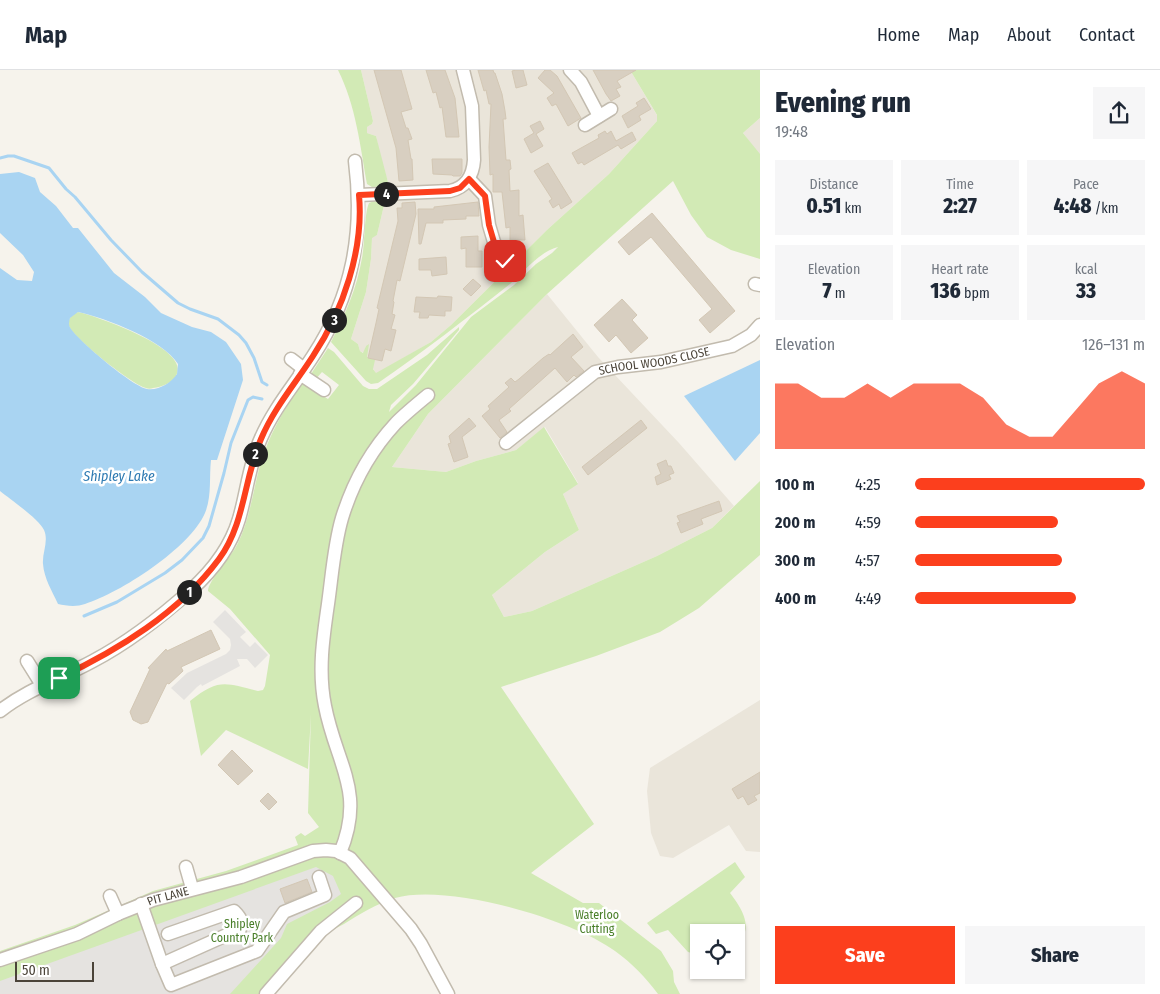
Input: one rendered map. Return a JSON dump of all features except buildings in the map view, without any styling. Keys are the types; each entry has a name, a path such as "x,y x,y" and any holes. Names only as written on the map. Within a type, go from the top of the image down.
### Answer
{"street":[{"path":"359,195 450,191 460,188 469,179 474,160 474,118 463,70"},
{"path":"570,70 581,82 599,116"},
{"path":"585,125 611,109"},
{"path":"0,711 42,685 95,660 135,635 191,590 214,566 227,546 237,524 254,458 263,434 281,400 331,325 346,288 356,243 359,195 355,161"},
{"path":"469,179 485,196 489,225 494,242 505,261"},
{"path":"492,274 515,252"},
{"name":"SCHOOL WOODS CLOSE","path":"506,443 595,372 618,366 661,362 732,346 752,335 760,325"},
{"path":"291,359 324,390"},
{"path":"428,395 398,422 381,441 358,476 342,518 335,551 321,660 325,708 350,791 352,808 348,833 340,852 355,863 412,929 448,994"},
{"path":"27,662 42,685"},
{"name":"PIT LANE","path":"1,956 77,934 141,904 192,888 241,877 314,851 340,852"},
{"path":"186,867 192,888"},
{"path":"141,904 171,985 257,951 284,912 325,895 318,877"},
{"path":"110,896 118,914"},
{"path":"266,994 322,931 356,904"},
{"path":"162,964 240,929 242,924 240,916 234,911 168,934"}],"shaded area":[{"path":"361,70 630,70 658,117 657,121 609,174 548,229 451,325 431,342 376,374 367,357 366,346 364,353 360,351 358,344 351,339 366,292 372,237 377,235 389,184 382,166 376,136 367,133 367,127 373,121"},
{"path":"760,118 760,154 759,154 743,133"},
{"path":"547,294 598,357 679,443 734,506 712,528 657,556 532,611 504,617 492,595 545,552 579,530 563,494 578,483 545,427 516,450 446,472 392,467 428,414"},
{"path":"225,610 246,632 240,637 250,647 255,642 268,655 255,668 247,659 237,659 240,666 202,686 201,684 184,700 171,688 187,673 226,654 230,650 230,639 213,622"},
{"path":"760,700 760,852 746,851 729,825 673,858 660,856 651,833 647,791 650,768"},
{"path":"316,867 333,876 341,894 330,902 287,924 281,938 230,994 0,994 0,981"}],"green space":[{"path":"338,70 361,70 373,121 367,127 367,133 376,136 389,186 372,187 367,184 353,112"},
{"path":"630,70 760,70 760,118 743,133 760,154 760,259 731,250 707,237 691,215 673,181 547,294 428,414 392,467 446,472 516,450 544,427 578,484 563,494 579,530 545,552 492,595 504,617 532,611 657,556 712,528 760,481 760,555 699,608 660,632 596,656 501,687 594,824 531,873 583,903 599,903 661,951 673,971 674,982 680,994 658,994 638,971 615,951 570,927 540,916 476,900 446,895 418,895 395,898 381,903 324,935 270,994 0,994 0,951 75,925 153,891 226,871 298,845 295,837 301,833 305,836 319,827 308,813 311,714 308,769 226,730 201,756 190,701 208,689 222,684 258,691 263,690 265,686 270,655 230,609 208,591 212,581 235,548 242,534 260,465 268,443 283,412 303,383 328,399 339,385 322,372 315,380 311,374 328,348 334,352 363,386 369,389 377,389 427,355 459,327 459,330 413,384 391,405 389,412 416,385 471,317 514,285 536,264 558,247 544,253 510,284 412,359 378,383 371,384 366,381 331,342 354,291 363,252 366,214 369,203 385,201 377,235 372,238 366,292 351,339 358,344 360,351 363,353 369,344 367,357 375,360 373,369 376,373 431,342 451,325 548,229 609,174 657,121 657,115"},
{"path":"78,312 121,327 157,345 170,355 177,366 176,376 172,381 160,387 150,389 129,379 92,350 73,332 69,326 69,319"},
{"path":"735,862 745,877 730,893 745,919 746,925 745,932 745,924 690,924 690,953 668,930 656,934 647,923"}],"water":[{"name":"Shipley Lake","path":"19,172 35,178 40,192 56,206 73,228 78,228 114,273 145,297 161,313 192,327 211,332 226,342 241,364 243,380 217,460 211,460 209,500 205,513 197,527 170,554 134,580 82,605 58,604 44,569 43,560 46,538 44,530 31,515 0,491 0,268 17,280 32,281 34,272 23,255 0,233 0,174","holes":["78,312 133,331 160,347 171,355 178,364 177,374 168,383 155,389 147,389 130,380 95,353 70,328 70,318"]},
{"path":"760,360 760,433 735,461 684,396"}],"waterway":[{"path":"0,158 14,156 49,168 111,240 142,272 178,303 218,319 239,335 254,358 262,382 267,385"},
{"path":"84,616 117,602 165,573 182,560 203,538 209,526 231,443 248,400 253,397 262,399"}],"route":[{"path":"59,678 119,646 150,624 191,590 220,558 239,519 257,446 281,400 323,340 344,296 356,243 359,195 450,191 460,188 469,179 485,196 489,225 494,242 505,261"}],"park label":[{"name":"Waterloo Cutting","path":"597,922"},
{"name":"Shipley Country Park","path":"242,931"}]}
